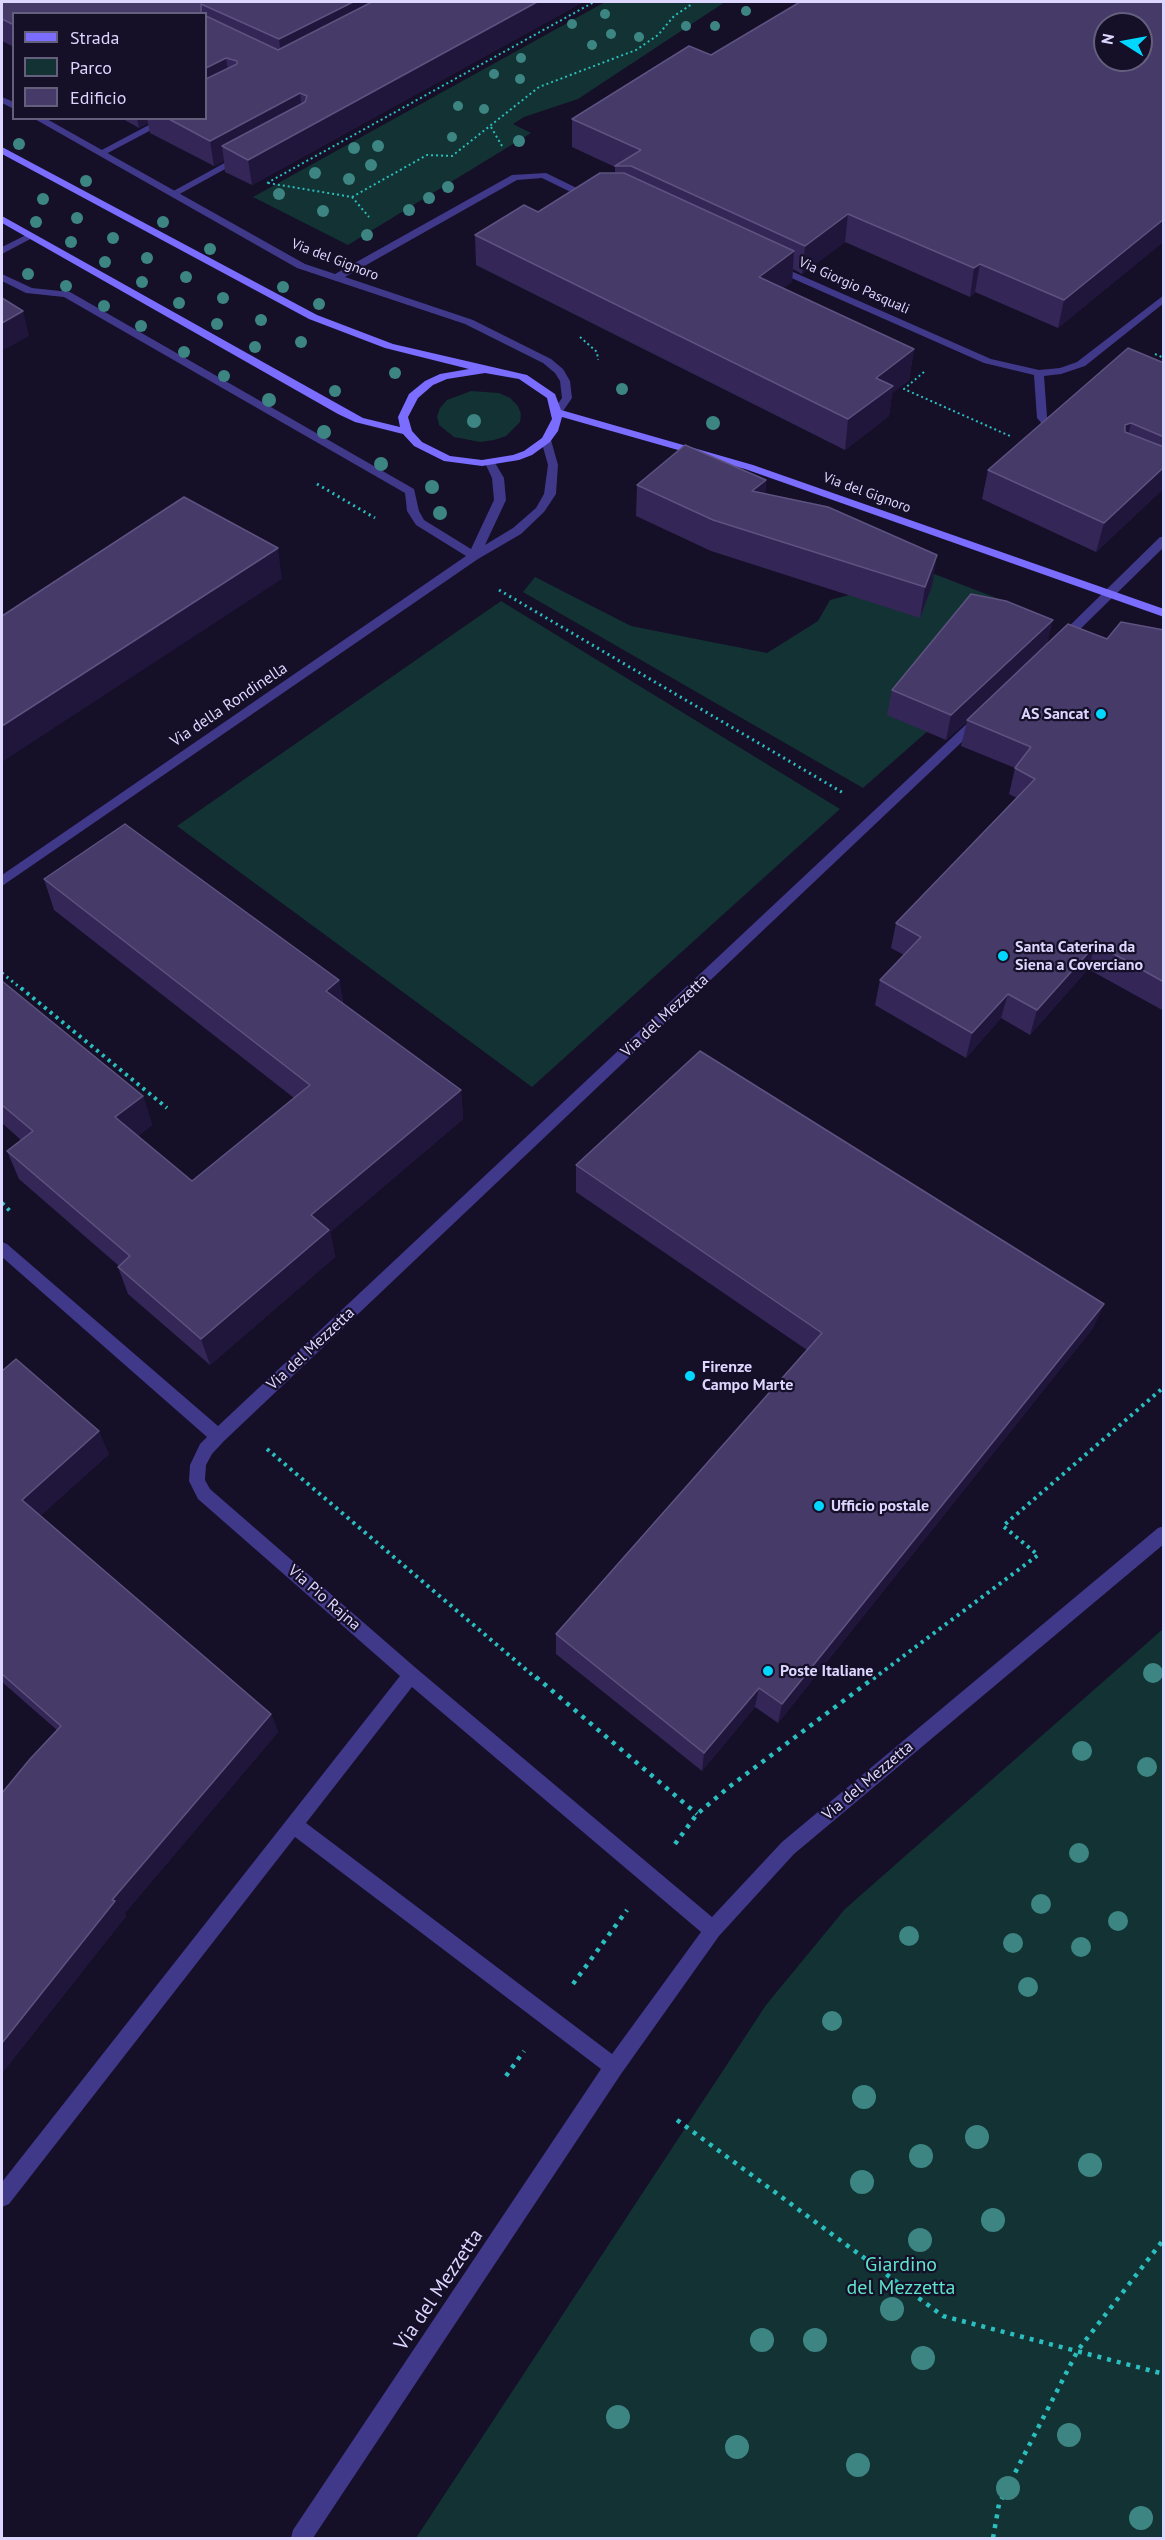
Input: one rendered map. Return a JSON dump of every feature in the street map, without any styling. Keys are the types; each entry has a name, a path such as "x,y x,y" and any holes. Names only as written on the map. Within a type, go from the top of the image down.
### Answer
{"main road":[{"path":"2,150 313,317 380,343 485,370 514,374 536,384 551,396 557,412"},
{"path":"2,219 342,412 360,420 407,432"},
{"path":"485,370 444,376 418,390 404,411 404,424 407,432 417,444 436,456 470,463 490,463 528,453 546,440"},
{"name":"Via del Gignoro","path":"546,440 556,425 557,412 749,467 1164,613"}],"street":[{"name":"Via del Gignoro","path":"41,120 290,261 469,322 547,361 560,371 565,381 567,398 557,412"},
{"path":"101,153 166,120"},
{"path":"174,194 254,150"},
{"path":"336,278 515,177 543,176 592,199 603,199"},
{"path":"2,251 31,236"},
{"name":"Via Giorgio Pasquali","path":"762,261 988,361 1039,373 1061,371 1081,364 1164,298"},
{"path":"2,277 30,291 66,294 410,492 413,511 420,522 474,556 500,500 498,478 490,463"},
{"path":"1039,373 1042,418 1047,424 1057,428"},
{"name":"Via della Rondinella","path":"2,881 474,556 516,531 540,510 552,486 553,465 546,440"},
{"path":"1047,654 1164,540"},
{"name":"Via del Mezzetta","path":"218,1436 988,710"},
{"path":"2,1248 218,1436"},
{"name":"Via Pio Rajna","path":"218,1436 206,1449 198,1465 197,1481 204,1494 411,1675 713,1930"},
{"name":"Via del Mezzetta","path":"301,2538 614,2067 713,1930 788,1848 1164,1533"},
{"path":"2,2197 411,1675"},
{"path":"294,1825 614,2067"}],"path":[{"path":"258,188 594,2"},
{"path":"267,183 352,197 427,155 452,156 539,87 636,50 658,35 674,16 693,4"},
{"path":"490,127 507,154"},
{"path":"352,197 374,223"},
{"path":"499,590 879,814"},
{"path":"2,973 167,1108"},
{"path":"669,1852 697,1814 729,1787 1038,1555 1004,1526 1164,1387"},
{"path":"267,1449 697,1814"},
{"path":"567,1992 628,1908"},
{"path":"506,2076 526,2048"},
{"path":"677,2120 943,2316 1164,2374"},
{"path":"993,2538 999,2504 1078,2350 1164,2238"}],"green space":[{"path":"605,2 725,2 578,99 524,117 513,124 531,133 348,245 253,197"},
{"path":"471,391 499,393 510,398 518,406 521,414 520,422 506,436 494,440 480,442 454,437 439,425 437,416 447,400"},
{"path":"890,557 1054,620 863,788 523,592 535,577 631,626 767,653 818,621 830,600 849,595"},
{"path":"501,601 840,809 532,1087 177,826"},
{"name":"Giardino del Mezzetta","path":"1163,1629 1163,2538 416,2538 766,2005 845,1909"}],"building":[{"path":"2,2 353,2 279,39 201,4 201,12 12,12 12,24 2,19"},
{"path":"372,2 537,2 248,160 222,146 305,102 307,96 300,93 210,141 171,120 207,120 207,79 237,64 237,61 226,58 207,68 207,16 278,50"},
{"path":"800,2 1164,2 1164,219 1064,300 980,264 974,268 848,214 805,246 631,166 615,166 641,150 572,119 689,46 711,55"},
{"path":"600,173 624,173 794,251 759,277 914,349 876,378 893,386 848,419 475,235 524,205 538,212"},
{"path":"2,298 23,311 2,323"},
{"path":"1128,348 1164,363 1164,437 1131,423 1125,425 1125,432 1164,447 1164,467 1104,523 988,470"},
{"path":"685,445 766,480 752,491 828,507 937,555 925,587 713,520 637,485"},
{"path":"184,497 278,548 2,726 2,616"},
{"path":"971,594 1006,601 1053,620 951,715 892,690"},
{"path":"1121,622 1164,630 1164,982 1096,944 1037,1010 1008,994 972,1033 880,980 921,937 896,923 1035,779 1015,768 1031,747 967,720 1068,624 1107,639"},
{"path":"125,824 339,980 326,991 461,1090 311,1215 329,1230 201,1339 118,1267 130,1256 7,1151 33,1131 2,1105 2,981 143,1096 115,1117 192,1181 310,1085 44,879"},
{"name":"Ufficio postale","path":"700,1051 1104,1304 782,1704 759,1688 704,1753 556,1634 822,1333 576,1165"},
{"path":"16,1359 99,1431 22,1500 271,1714 112,1900 115,1901 2,2043 2,1793 61,1726 2,1674 2,1371"}],"place":[{"name":"AS Sancat","path":"1101,714"},
{"name":"Santa Caterina da Siena a Coverciano","path":"1003,956"},
{"name":"Firenze Campo Marte","path":"690,1376"},
{"name":"Ufficio postale","path":"819,1506"},
{"name":"Poste Italiane","path":"768,1671"}]}
